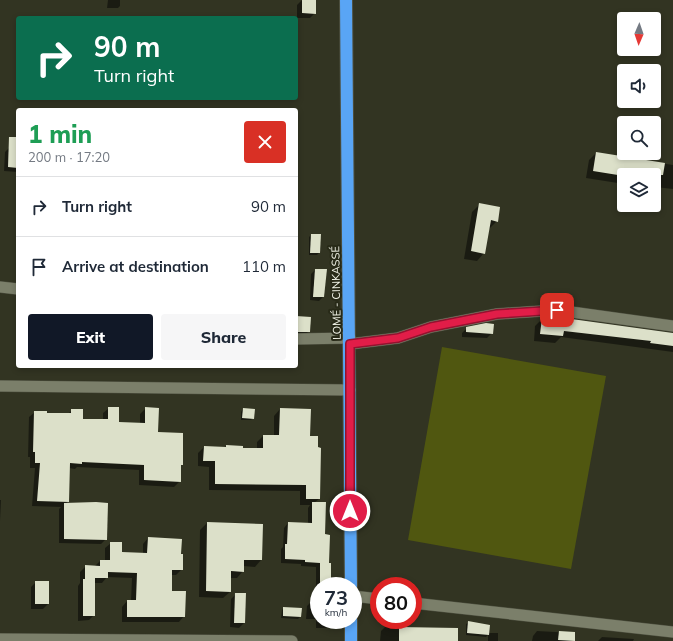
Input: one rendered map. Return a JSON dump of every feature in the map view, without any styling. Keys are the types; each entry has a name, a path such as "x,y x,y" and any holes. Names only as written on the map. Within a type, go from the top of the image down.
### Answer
{"highway":[{"name":"LOMÉ - CINKASSÉ","path":"346,0 350,341 350,577"},
{"path":"351,629 351,641"}],"street":[{"path":"0,287 16,289"},
{"path":"298,339 350,341 398,338 431,327 497,314 557,310 673,326"},
{"path":"0,386 350,390"},
{"path":"422,604 669,635"},
{"path":"0,639 292,641"}],"green space":[{"path":"442,347 606,376 571,569 408,540"}],"building":[{"path":"302,0 316,0 316,14 302,13"},
{"path":"9,137 16,137 16,168 8,167"},
{"path":"596,152 617,155 617,160 646,160 665,163 663,175 661,175 661,168 617,168 617,175 593,171"},
{"path":"479,203 500,207 498,222 491,220 485,254 471,251"},
{"path":"311,234 321,234 320,253 310,253"},
{"path":"315,269 327,269 324,297 313,297"},
{"path":"298,316 311,317 310,332 298,332"},
{"path":"557,317 673,333 673,346 650,343 651,341 564,331 563,336 540,334 542,318"},
{"path":"486,323 494,324 493,334 466,332 466,327"},
{"path":"108,407 119,407 119,422 145,423 145,407 159,408 158,432 183,433 183,465 181,465 181,482 144,480 144,465 82,462 82,464 70,463 69,502 37,501 40,463 35,463 35,452 33,452 34,411 47,411 47,413 71,413 71,409 83,409 83,419 108,419"},
{"path":"243,408 255,409 254,419 242,418"},
{"path":"280,408 311,409 310,436 318,436 318,447 321,448 320,499 306,499 306,485 215,484 215,461 203,461 204,446 226,447 226,445 243,446 243,448 263,448 263,435 279,435"},
{"path":"312,502 326,502 325,534 330,535 329,563 331,563 331,577 320,577 320,563 305,562 305,560 285,559 285,544 287,544 288,522 312,523"},
{"path":"64,503 108,503 107,540 64,539"},
{"path":"207,522 263,524 262,560 244,560 244,572 231,571 231,592 206,591"},
{"path":"148,537 182,539 181,554 183,554 183,570 172,570 172,591 186,591 185,617 127,617 127,600 136,600 137,573 108,572 108,578 95,578 95,616 83,616 83,579 85,579 85,565 100,566 100,560 110,560 110,542 122,542 122,552 147,553"},
{"path":"35,581 49,581 49,604 35,604"},
{"path":"235,593 246,593 245,623 234,623"},
{"path":"283,607 302,608 301,617 283,616"},
{"path":"468,621 490,625 489,635 467,633"},
{"path":"422,627 458,628 458,641 399,641 399,629 422,629"},
{"path":"559,631 575,632 575,641 558,640"}],"route":[{"path":"350,511 350,344 398,338 431,327 497,314 557,310"}]}
